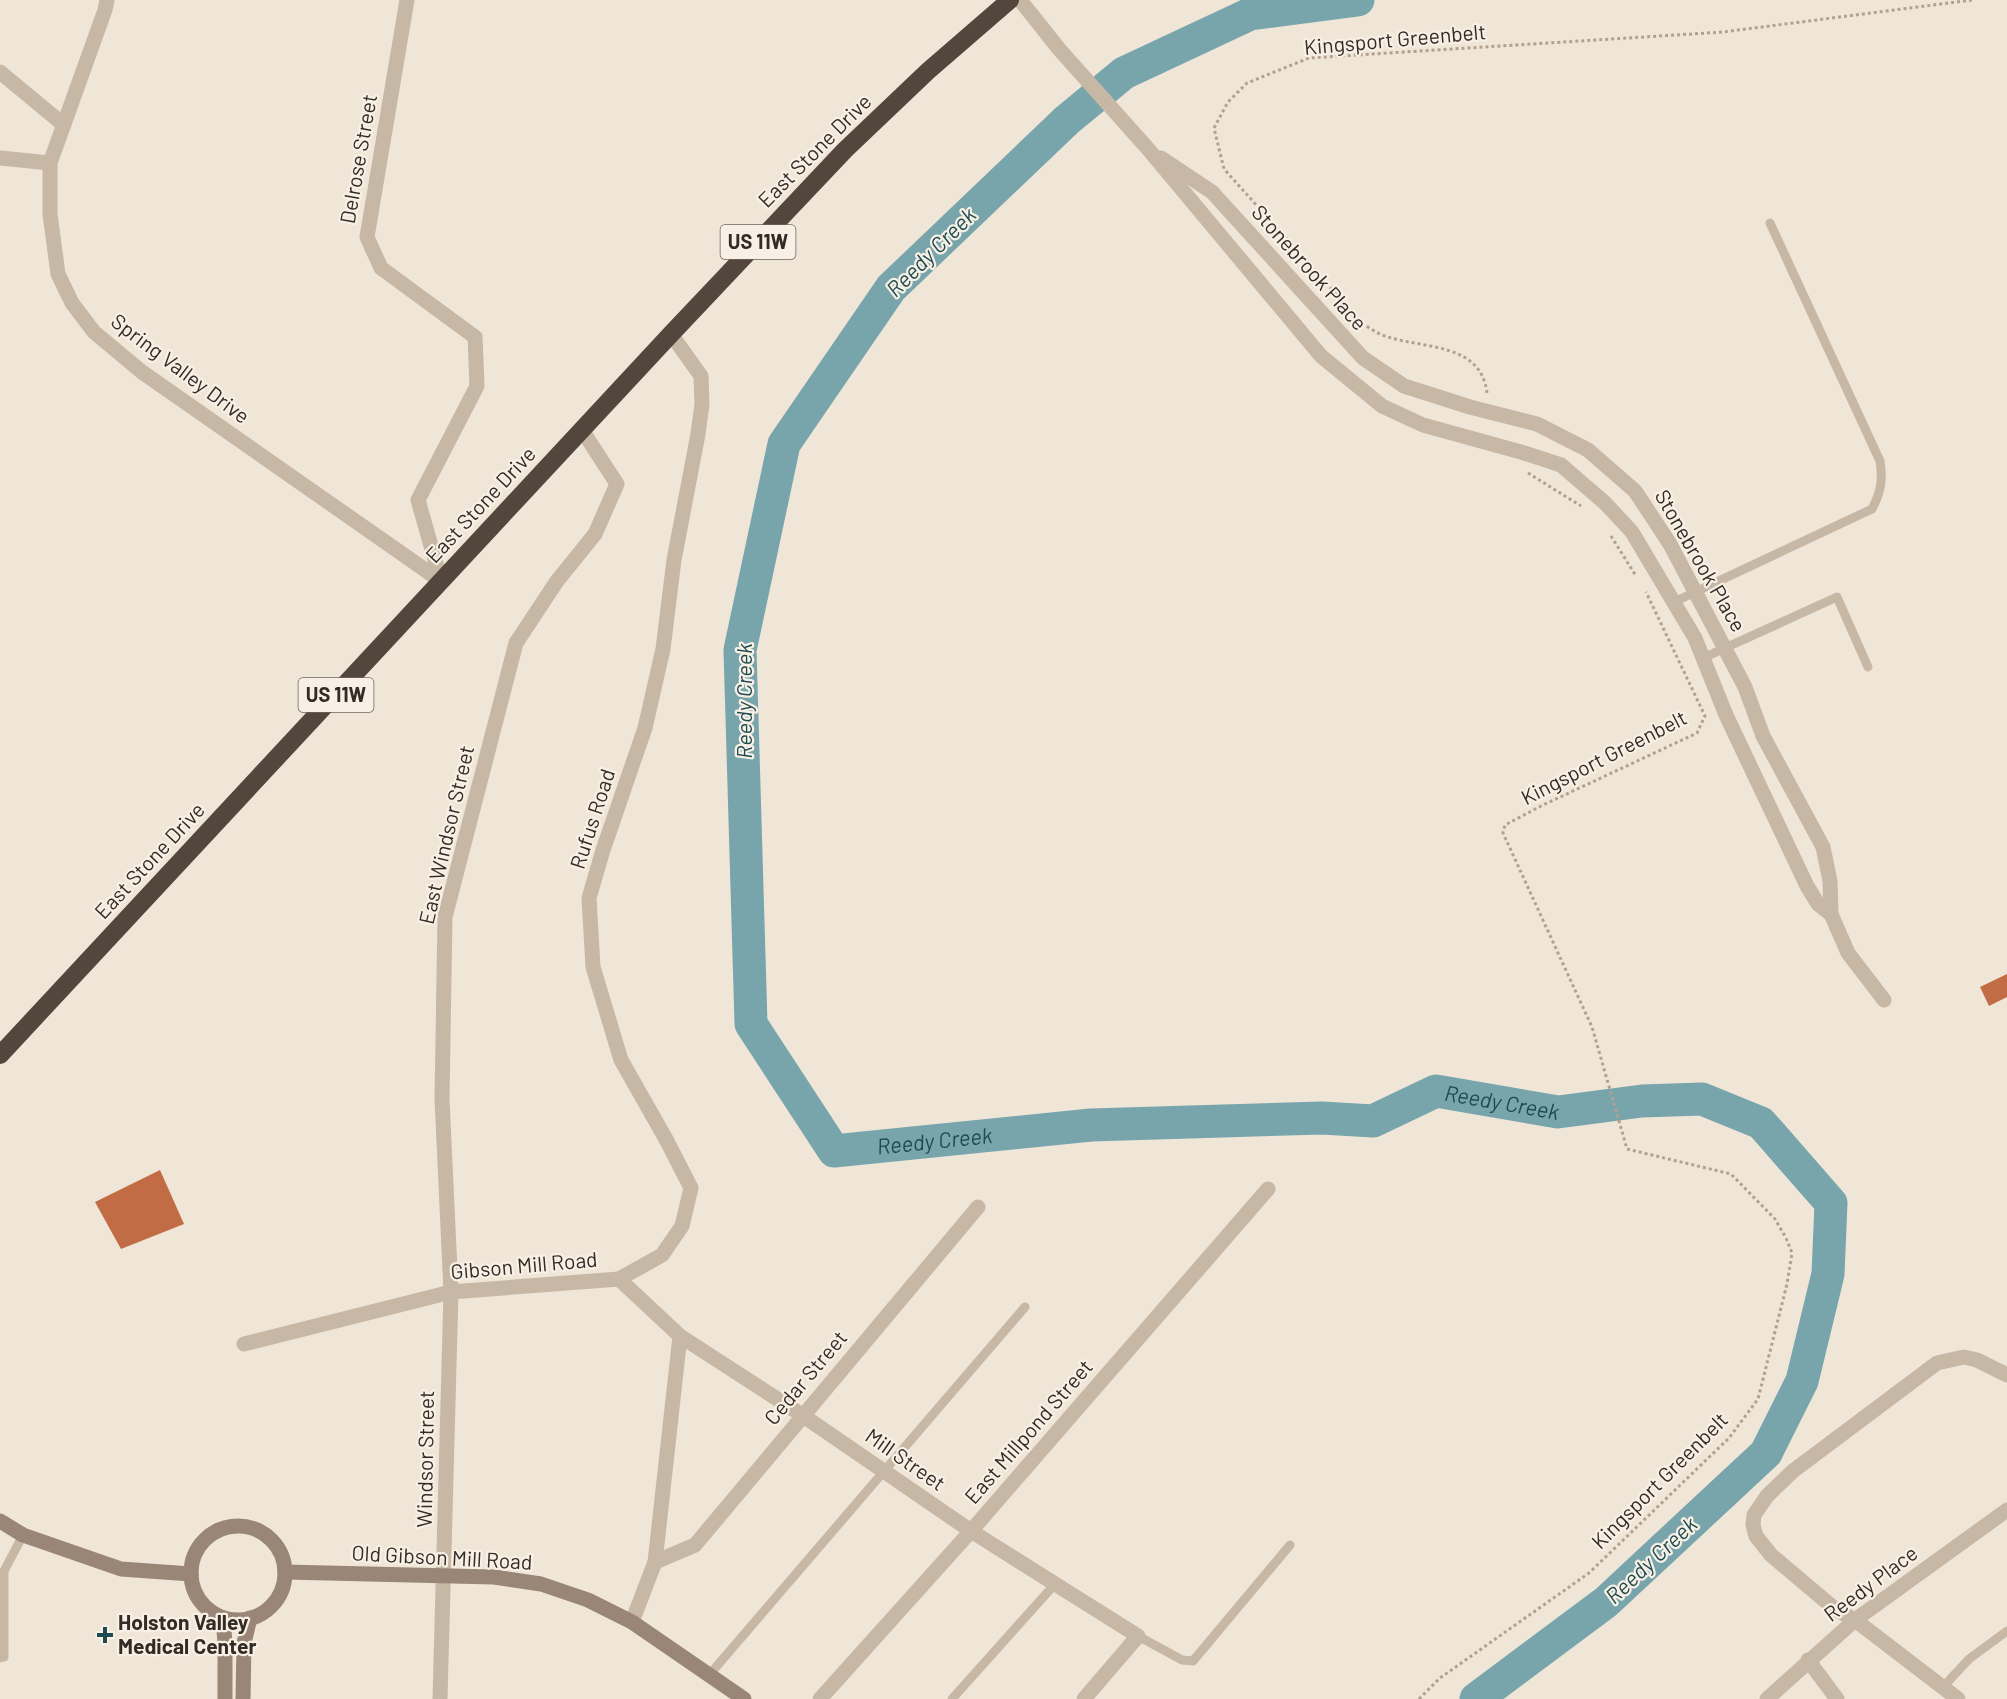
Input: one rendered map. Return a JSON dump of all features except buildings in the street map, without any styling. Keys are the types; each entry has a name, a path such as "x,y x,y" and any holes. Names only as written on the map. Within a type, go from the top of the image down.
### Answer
{"highway":[{"name":"East Stone Drive","path":"0,1055 845,150 928,71 1010,0"}],"main road":[{"path":"0,1521 23,1535 120,1569 191,1574"},
{"path":"238,1526 252,1528 266,1534 276,1545 283,1558 285,1572 283,1588 276,1601 265,1612 236,1620 223,1618 210,1611 200,1601 191,1574 193,1560 200,1546 210,1535 223,1528 238,1526"},
{"name":"Old Gibson Mill Road","path":"285,1572 494,1577 541,1584 588,1600 632,1622 744,1699"},
{"path":"223,1618 225,1699"},
{"path":"243,1699 244,1643 250,1618"}],"street":[{"name":"Spring Valley Drive","path":"107,0 50,163 50,214 58,274 72,303 94,332 142,372 441,581"},
{"name":"Delrose Street","path":"407,0 368,237 381,268 475,337 477,386 418,500 441,581"},
{"name":"Stonebrook Place","path":"1020,0 1059,49 1149,150 1321,356 1382,406 1423,425 1560,465 1605,503 1632,532 1695,638 1726,715 1807,886 1818,904 1831,914"},
{"path":"0,72 63,124"},
{"name":"Stonebrook Place","path":"1149,150 1212,192 1363,358 1404,386 1537,424 1587,450 1635,490 1670,543 1745,687 1763,736 1823,847 1830,881 1831,914 1848,953 1884,1000"},
{"path":"0,158 50,163"},
{"name":"Rufus Road","path":"619,1279 662,1255 682,1226 691,1188 621,1060 593,967 589,898 645,728 663,649 674,560 698,434 702,404 701,376 671,334"},
{"name":"East Windsor Street","path":"452,1292 442,1098 445,918 516,643 557,581 595,534 617,484 582,430"},
{"name":"East Millpond Street","path":"820,1699 971,1531 1268,1190"},
{"name":"Cedar Street","path":"655,1562 695,1545 802,1414 978,1207"},
{"name":"Gibson Mill Road","path":"244,1344 452,1292 619,1279 680,1336"},
{"name":"Windsor Street","path":"440,1699 452,1292"},
{"path":"632,1622 655,1562 680,1336"},
{"name":"Mill Street","path":"680,1336 802,1414 971,1531 1138,1636"},
{"path":"1958,1699 1855,1620 1835,1610 1771,1555 1756,1536 1753,1525 1754,1515 1767,1496 1793,1471 1937,1363 1964,1357 1977,1360 2007,1375"},
{"name":"Reedy Place","path":"1767,1699 1855,1620 2007,1510"},
{"path":"1084,1699 1138,1636"},
{"path":"1808,1660 1837,1699"}],"lane":[{"path":"1674,602 1872,509 1879,495 1882,475 1880,461 1770,223"},
{"path":"1703,658 1837,597 1868,667"},
{"path":"710,1674 1025,1307"},
{"path":"0,1658 4,1658 4,1571 23,1535"},
{"path":"1138,1636 1182,1660 1194,1661 1290,1545"},
{"path":"952,1699 1055,1584"},
{"path":"1943,1688 1969,1659 2007,1631"}],"path":[{"name":"Kingsport Greenbelt","path":"1489,412 1486,386 1477,367 1461,353 1386,337 1363,324 1224,169 1214,128 1228,102 1247,83 1309,58 1723,32 1972,0"},
{"path":"1522,470 1588,510"},
{"path":"1608,531 1639,579"},
{"name":"Kingsport Greenbelt","path":"1419,1699 1440,1678 1589,1573 1729,1438 1758,1399 1789,1274 1792,1253 1786,1238 1775,1220 1731,1174 1627,1149 1592,1027 1503,833 1505,825 1697,732 1705,716 1645,589"}],"waterway":[{"name":"Reedy Creek","path":"1358,0 1250,14 1124,73 1067,120 891,288 784,444 740,650 751,1024 834,1151 1091,1125 1322,1118 1373,1121 1436,1091 1558,1112 1642,1101 1702,1099 1761,1123 1831,1203 1828,1274 1802,1381 1766,1453 1606,1602 1476,1699"}],"place":[{"name":"Holston Valley Medical Center","path":"105,1635"}]}
